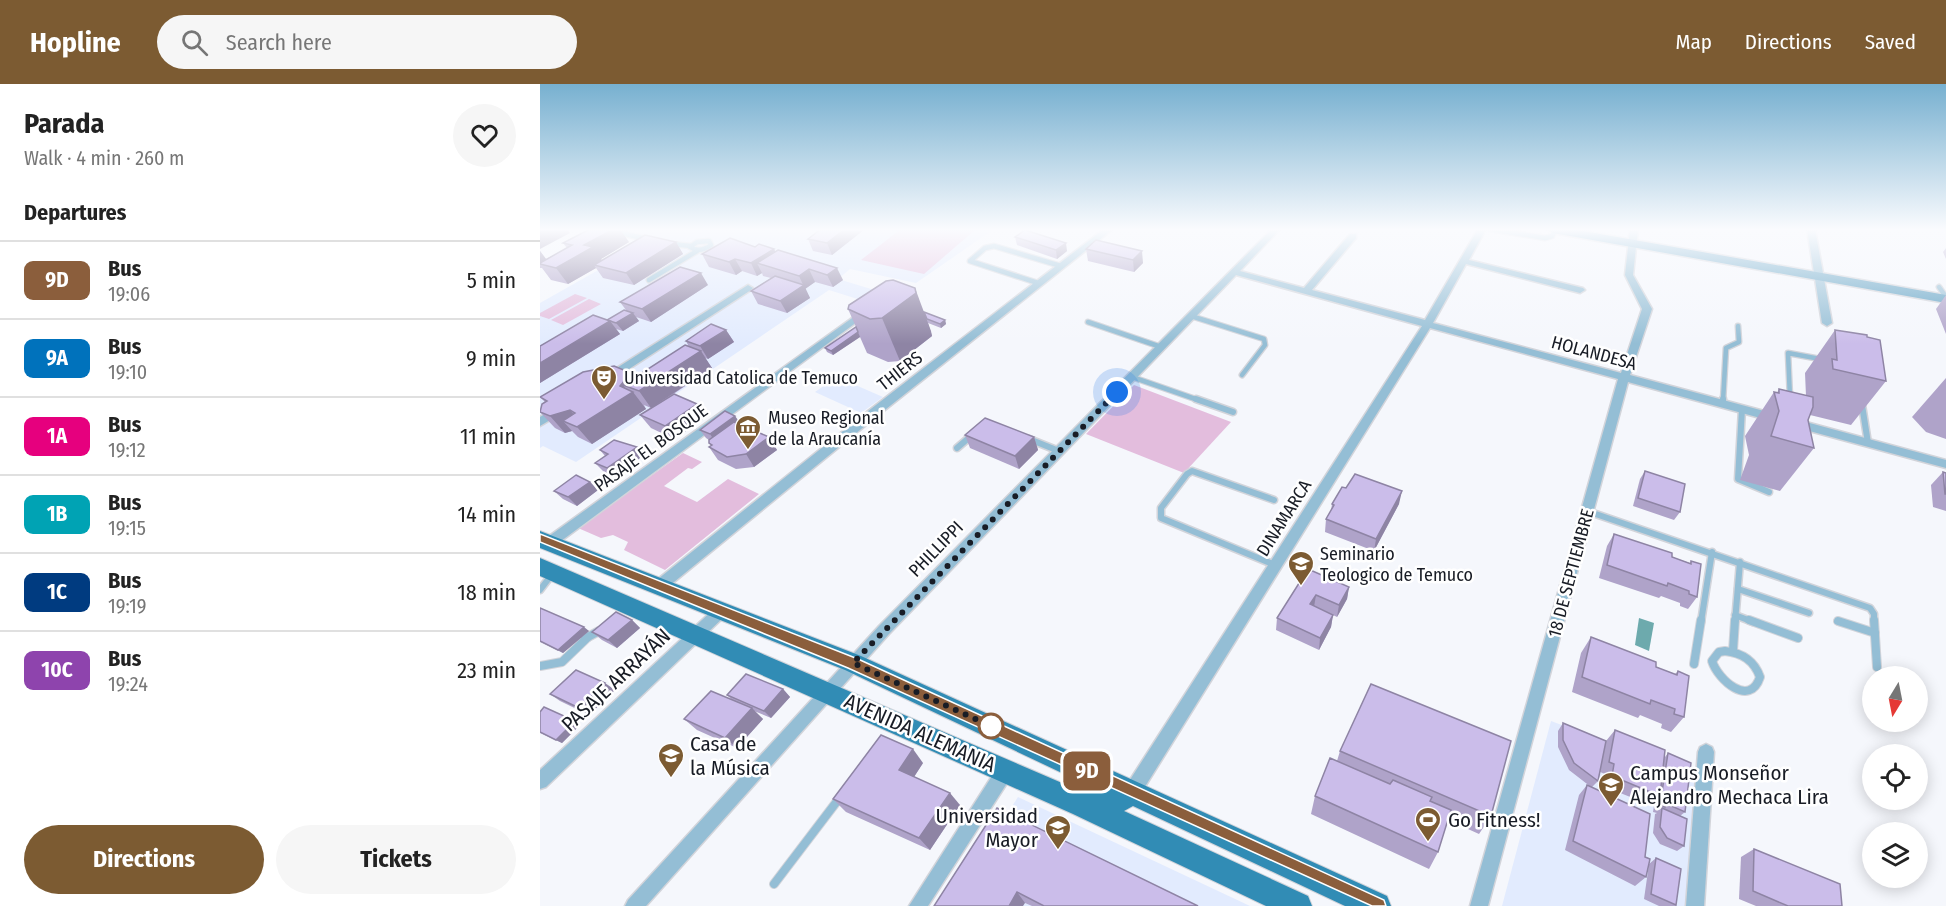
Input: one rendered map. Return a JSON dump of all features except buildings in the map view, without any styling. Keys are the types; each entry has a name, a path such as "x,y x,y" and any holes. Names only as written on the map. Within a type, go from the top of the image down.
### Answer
{"main road":[{"path":"1767,267 1944,294"},
{"name":"AVENIDA ALEMANIA","path":"545,541 853,663 1377,906"},
{"name":"AVENIDA ALEMANIA","path":"547,570 628,608 695,634 827,692 892,729 1005,771 1082,805 1281,902"},
{"path":"628,608 640,597 651,593 658,587"},
{"path":"1082,805 1095,807 1109,804 1132,792"}],"street":[{"name":"THIERS","path":"658,587 1058,267"},
{"name":"PHILLIPPI","path":"634,906 853,663 1239,267"},
{"path":"1306,292 1327,267"},
{"name":"DINAMARCA","path":"1132,792 1427,325 1460,267"},
{"path":"1489,267 1580,290"},
{"name":"18 DE SEPTIEMBRE","path":"1479,906 1624,378 1647,309 1629,275 1630,267"},
{"path":"1818,267 1827,323"},
{"name":"HOLANDESA","path":"1234,272 1742,409 1791,418 1946,464"},
{"path":"600,383 748,288"},
{"name":"PASAJE EL BOSQUE","path":"545,541 874,306"},
{"path":"540,422 570,402"},
{"name":"PASAJE ARRAYÁN","path":"540,781 721,611"},
{"path":"1695,906 1706,752"},
{"path":"918,906 1005,771"}],"lane":[{"path":"649,280 669,267"},
{"path":"990,267 1038,283"},
{"path":"1191,316 1264,339 1265,345 1242,375"},
{"path":"1088,322 1161,347"},
{"path":"1723,404 1726,348 1739,342 1738,326"},
{"path":"1791,407 1788,353 1820,359"},
{"path":"1132,377 1233,412"},
{"path":"1862,400 1868,442"},
{"path":"1742,409 1738,479 1769,492"},
{"path":"957,448 979,428"},
{"path":"1018,434 1059,451"},
{"path":"1274,500 1192,471 1187,474 1161,508 1161,518 1276,565"},
{"path":"1587,511 1870,608 1874,614 1877,666"},
{"path":"1694,664 1712,552"},
{"path":"1733,651 1740,562"},
{"path":"540,590 547,570"},
{"path":"1738,589 1809,613"},
{"path":"1735,615 1798,638"},
{"path":"1838,621 1875,633"},
{"path":"540,666 562,662 588,637 608,626"},
{"path":"569,628 588,637"},
{"path":"1733,651 1748,659 1758,670 1760,676 1756,686 1751,689 1737,689 1717,674 1712,661 1714,656 1719,652 1733,651"},
{"path":"774,884 845,790"}],"shaded area":[{"path":"603,267 939,267 916,283 850,269 838,279 881,292 867,302 829,290 576,462 543,446 540,448 540,303"},
{"path":"894,267 932,267 924,274"},
{"path":"575,294 587,298 549,319 540,316 540,313"},
{"path":"589,299 601,304 563,325 551,320"},
{"path":"837,377 883,397 861,413 815,392"},
{"path":"1134,385 1231,422 1184,473 1086,434"},
{"path":"683,453 702,462 692,469 688,468 664,486 697,502 728,479 759,494 665,570 624,550 628,542 613,535 601,538 578,528"},
{"name":"Campus Monseñor Alejandro Mechaca Lira","path":"1551,721 1698,776 1686,906 1502,906"},
{"name":"Universidad Mayor","path":"1018,797 1250,906 948,906"}],"water":[{"path":"1639,618 1654,623 1649,651 1635,645"}],"bus line":[{"name":"9D","path":"540,539 853,663 1378,906"}],"place":[{"name":"Universidad Catolica de Temuco","path":"604,401"},
{"name":"Museo Regional de la Araucanía","path":"748,451"},
{"name":"Seminario Teologico de Temuco","path":"1301,587"},
{"name":"Casa de la Música","path":"671,779"},
{"name":"Campus Monseñor Alejandro Mechaca Lira","path":"1611,808"},
{"name":"Go Fitness!","path":"1428,843"},
{"name":"Universidad Mayor","path":"1058,851"}],"route":[{"path":"991,726 993,727 853,663 1117,392"}]}
